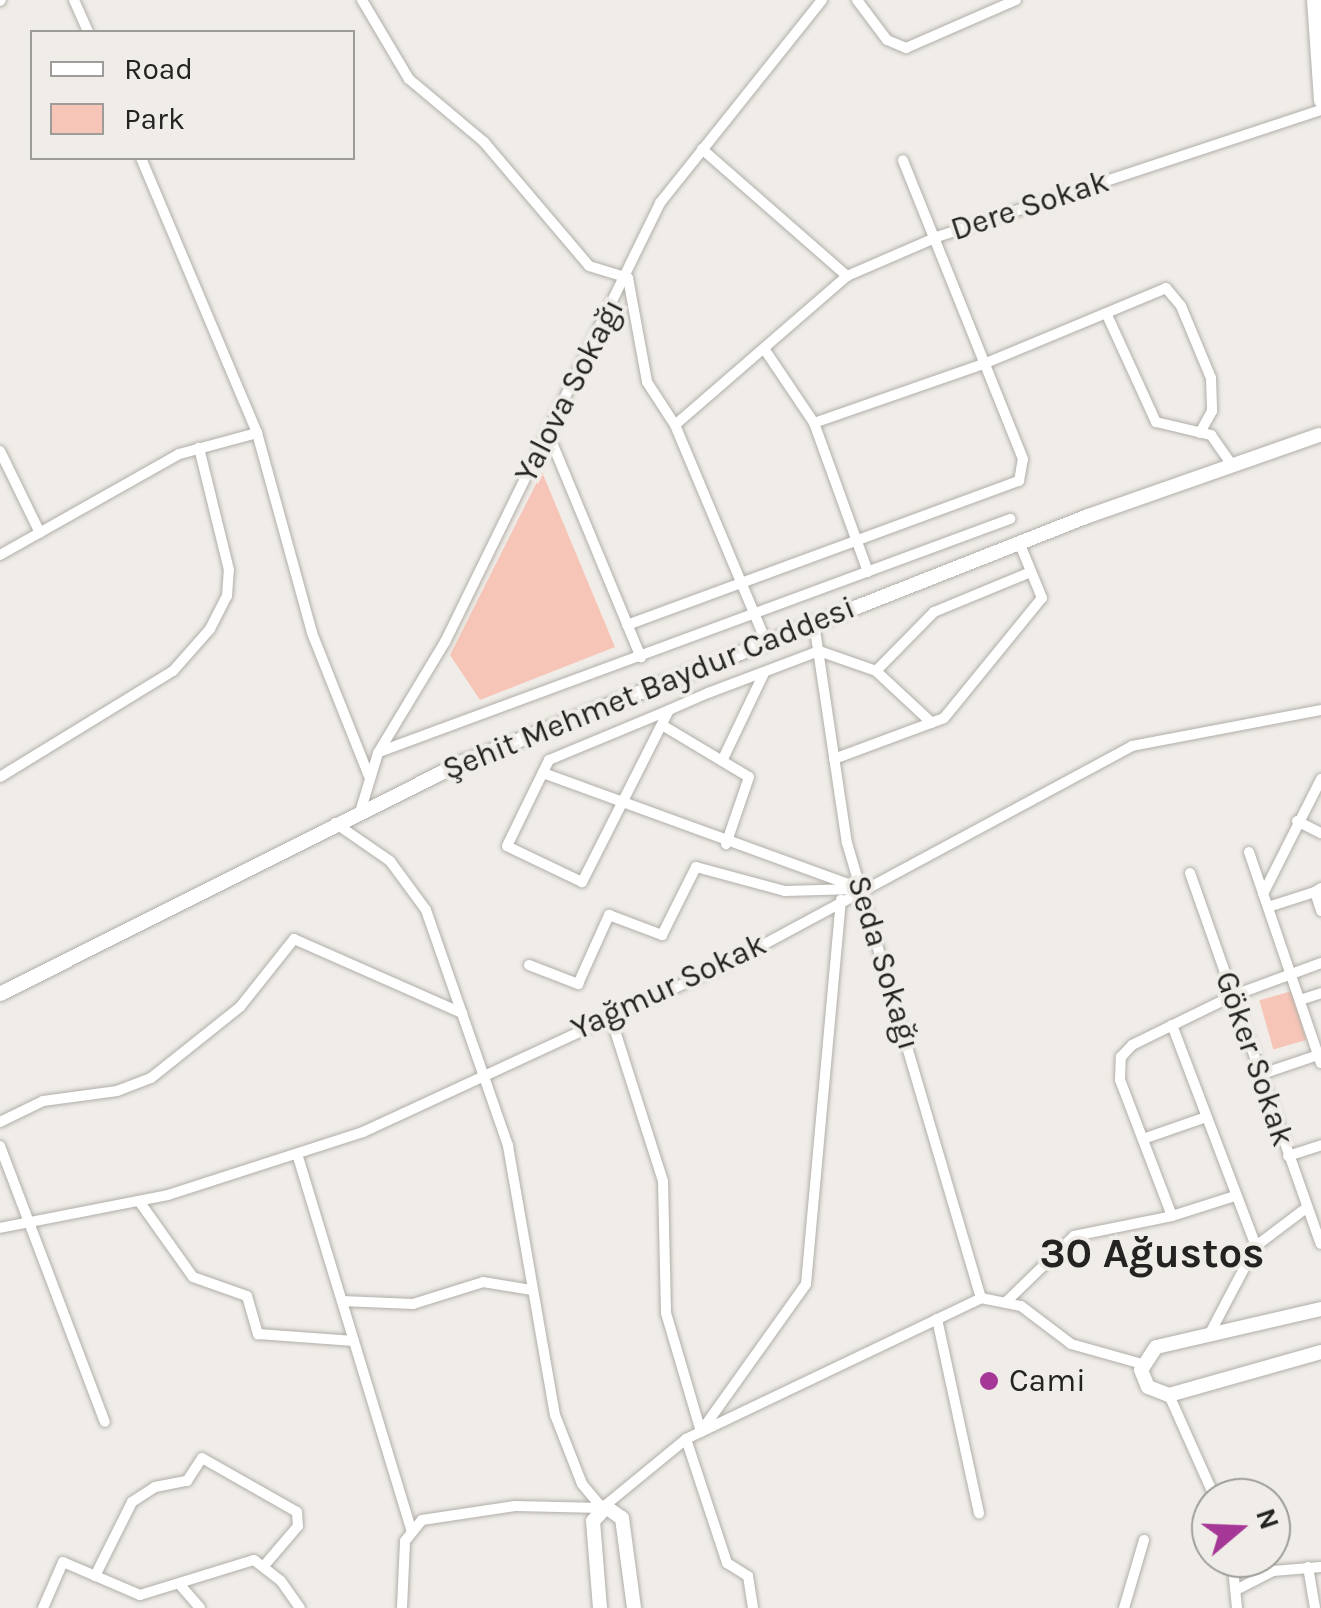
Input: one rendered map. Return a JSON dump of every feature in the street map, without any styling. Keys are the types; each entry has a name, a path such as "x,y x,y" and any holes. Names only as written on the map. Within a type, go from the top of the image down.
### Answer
{"street":[{"path":"74,0 87,30"},
{"path":"362,0 409,79 484,142 589,266 628,278 647,382 675,425 766,642"},
{"name":"Yalova Sokağı","path":"361,809 378,753 445,642 601,319 628,278 660,203 822,0"},
{"path":"856,0 886,40 906,48 1016,0"},
{"path":"1314,0 1321,100"},
{"name":"Dere Sokak","path":"675,425 847,276 936,238 1321,110"},
{"path":"702,149 847,276"},
{"path":"142,160 257,434 317,646 369,776"},
{"path":"627,625 1020,481 1023,458 902,160"},
{"path":"814,423 986,363 1166,288 1181,306 1211,378 1212,412 1200,433"},
{"path":"1107,315 1156,422 1211,436 1231,464"},
{"path":"765,350 814,423 868,572"},
{"name":"Şehit Mehmet Baydur Caddesi","path":"0,994 361,809 814,622 1018,542 1320,432"},
{"path":"0,555 199,448 257,434"},
{"path":"548,434 641,657"},
{"path":"0,777 173,671 210,630 227,596 229,570 199,448"},
{"path":"0,451 40,533"},
{"path":"378,753 1010,519"},
{"path":"834,759 944,718 1042,598 1018,542"},
{"path":"876,671 934,612 1031,572"},
{"name":"Seda Sokağı","path":"814,622 834,759 861,888 981,1298"},
{"path":"669,710 582,882 507,846 548,760 669,710 818,651 876,671 932,723"},
{"path":"722,761 764,672"},
{"name":"Yağmur Sokak","path":"0,1228 139,1201 298,1156 485,1078 610,1015 734,961 861,888 1132,746 1321,710"},
{"path":"662,724 748,778 726,844"},
{"path":"542,773 726,844 861,888"},
{"path":"1263,894 1274,884 1297,821 1321,779"},
{"path":"1297,821 1321,833"},
{"path":"334,823 377,850 410,884 426,910 485,1078 508,1146 562,1436 598,1515 600,1608"},
{"path":"1248,852 1320,1059 1259,1075"},
{"path":"529,965 578,984 609,915 662,935 696,867 785,891 861,888"},
{"name":"Göker Sokak","path":"1190,873 1321,1244"},
{"path":"1268,907 1318,890 1321,911"},
{"path":"701,1432 806,1284 842,900"},
{"path":"0,1122 43,1101 117,1091 152,1078 240,1007 294,939 462,1012"},
{"path":"1172,1216 1119,1062 1132,1045 1172,1025 1232,996 1321,963"},
{"path":"1300,1000 1321,993"},
{"path":"610,1015 663,1180 666,1313 701,1432"},
{"path":"1172,1025 1256,1246"},
{"path":"1143,1139 1206,1117"},
{"path":"1288,1156 1321,1145"},
{"path":"0,1146 105,1422"},
{"path":"298,1156 411,1530"},
{"path":"1007,1300 1074,1236 1172,1216 1235,1196"},
{"path":"139,1201 193,1277 247,1296 258,1334 354,1342"},
{"path":"1209,1335 1256,1246 1306,1208"},
{"path":"342,1301 413,1304 483,1282 532,1290"},
{"path":"598,1515 686,1439 981,1298 1007,1300 1071,1344 1142,1364"},
{"path":"1142,1364 1156,1347 1321,1309"},
{"path":"937,1319 979,1514"},
{"path":"1169,1396 1321,1352"},
{"path":"1142,1364 1148,1386 1169,1396 1206,1478"},
{"path":"686,1439 727,1564 748,1576 753,1608"},
{"path":"95,1576 132,1502 156,1487 187,1481 202,1458 297,1512 298,1526 264,1566"},
{"path":"402,1608 404,1540 411,1530 436,1514 514,1506 598,1515 614,1508 622,1518 634,1608"},
{"path":"1124,1608 1144,1540"},
{"path":"43,1608 62,1562 140,1595 181,1586 254,1560 264,1566 300,1608"},
{"path":"1308,1566 1315,1608"},
{"path":"1236,1590 1273,1571 1321,1567"},
{"path":"1234,1578 1237,1608"},
{"path":"181,1586 200,1608"}],"green space":[{"path":"542,472 615,647 480,700 450,655"},
{"path":"1292,991 1306,1040 1273,1049 1259,1000"}],"place":[{"name":"Cami","path":"989,1381"}],"district":[{"name":"30 Ağustos","path":"1152,1253"}]}
